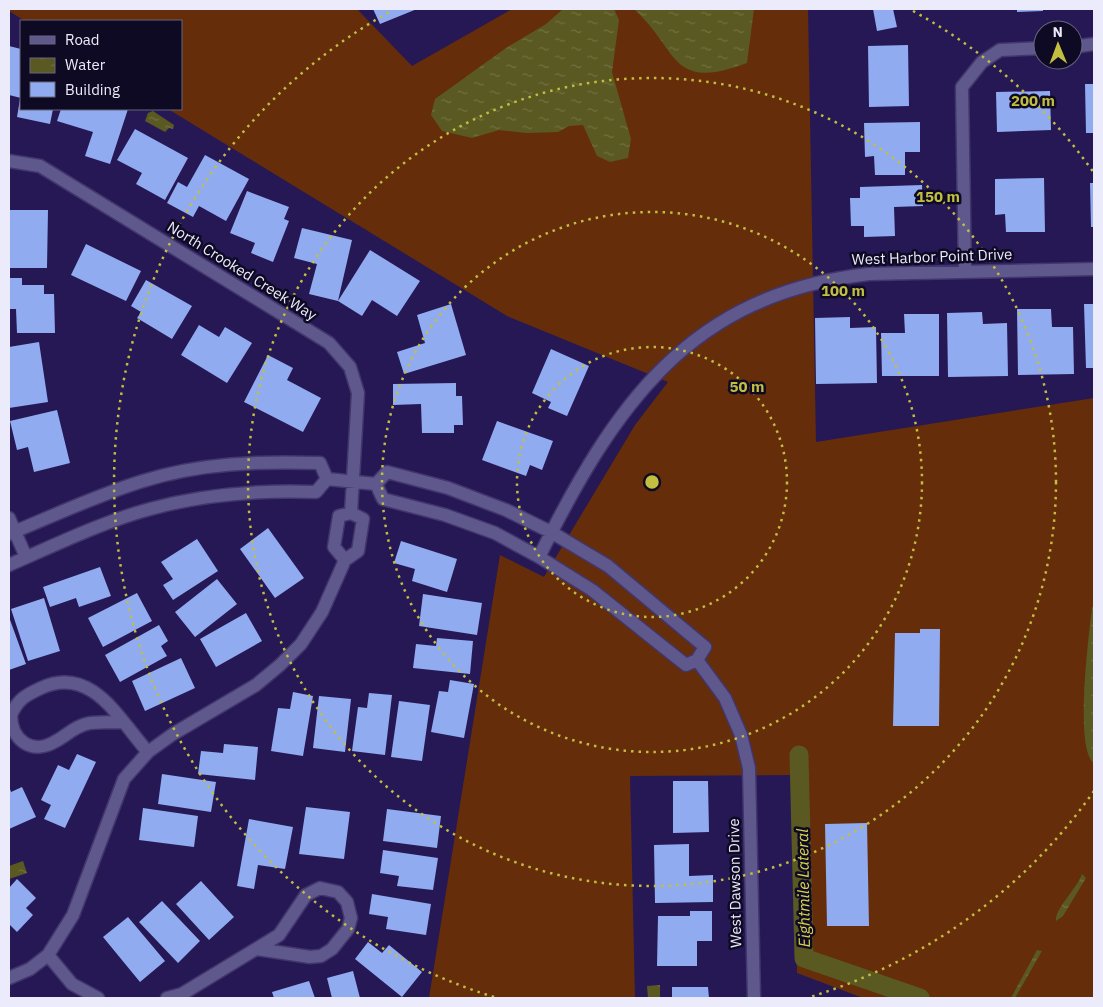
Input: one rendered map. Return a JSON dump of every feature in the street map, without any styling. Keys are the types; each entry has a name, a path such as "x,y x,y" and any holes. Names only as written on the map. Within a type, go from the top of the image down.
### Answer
{"street":[{"path":"965,272 962,87 982,62 1000,50 1033,48"},
{"name":"North Crooked Creek Way","path":"9,160 40,166 329,343 350,367 358,393 351,513"},
{"name":"West Harbor Point Drive","path":"539,556 551,532 626,408 668,361 718,322 763,299 818,282 869,274 1094,269"},
{"path":"12,533 102,495 144,480 212,466 243,463 320,463 327,479"},
{"path":"387,472 448,488 506,510 551,532 608,566 705,647 698,660 686,664 592,590 539,556 495,533 445,515 383,499 376,484 387,472"},
{"path":"327,479 376,484"},
{"path":"9,565 113,521 151,509 192,500 247,493 316,492 327,479"},
{"path":"9,978 30,969 48,955 73,915 124,780 148,752 173,734 256,685 280,665 300,644 322,612 344,560 358,551 363,520 351,513 339,516 334,547 344,560"},
{"path":"9,518 12,533 26,557"},
{"name":"West Dawson Drive","path":"698,660 725,698 741,735 748,768 754,998"},
{"path":"122,722 88,723 76,727 56,742 31,747 20,742 14,734 11,725 11,715 22,697 48,685 76,683 89,687 105,699 148,752"},
{"path":"167,998 182,994 279,935 306,895 320,888 338,892 347,902 351,918 348,929 332,949 321,956 310,957 257,949"},
{"path":"48,955 72,984 98,998"}],"shaded area":[{"path":"9,9 357,9 412,66 512,9 808,9 816,442 1094,398 1094,998 863,998 797,973 794,775 630,776 635,998 429,998 500,555 544,577 635,425 668,382 507,316 170,110 182,110 182,20 23,20 9,11"}],"water":[{"path":"563,9 614,9 619,20 612,72 631,139 628,158 610,162 597,156 583,125 569,126 558,132 527,133 499,130 472,138 442,131 431,115 435,99 506,48 546,24"},
{"path":"634,9 754,9 747,63 722,71 703,73 689,70 669,52 649,25"},
{"path":"153,111 174,125 173,129 169,128 165,132 145,121 148,113"},
{"path":"1094,604 1094,763 1088,753 1085,737 1084,690 1092,608"},
{"path":"23,861 27,873 9,879 9,866"},
{"path":"1082,874 1086,878 1063,916 1056,921 1062,904 1076,886"},
{"path":"1037,950 1042,951 1015,998 1011,998"},
{"path":"660,985 660,998 648,998 647,986"}],"building":[{"path":"373,9 417,9 380,24"},
{"path":"873,9 893,9 897,27 877,31"},
{"path":"1017,9 1043,9 1043,11 1017,12"},
{"path":"908,45 909,106 869,107 868,46"},
{"path":"9,46 20,49 20,98 9,95"},
{"path":"1085,84 1094,84 1094,133 1086,133"},
{"path":"1050,91 1051,130 997,132 996,92"},
{"path":"20,99 20,110 53,110 50,124 17,117"},
{"path":"61,110 128,110 110,164 85,156 93,132 57,121"},
{"path":"920,122 920,152 905,152 905,175 875,175 874,156 865,157 864,123"},
{"path":"135,129 188,158 165,200 136,184 142,173 117,160"},
{"path":"205,155 249,179 226,221 199,206 193,217 167,203 178,182 187,187"},
{"path":"1044,178 1045,232 1006,232 1005,214 995,215 995,179"},
{"path":"1090,183 1094,183 1094,227 1091,227"},
{"path":"922,185 923,206 894,207 895,236 864,237 864,226 851,226 850,198 860,198 860,187"},
{"path":"247,191 289,207 284,219 289,221 273,262 251,253 255,243 230,233"},
{"path":"9,210 48,210 47,268 9,268"},
{"path":"302,228 352,240 338,301 309,294 317,264 294,258"},
{"path":"86,244 141,271 126,301 71,275"},
{"path":"370,250 420,281 397,316 372,300 362,316 338,301"},
{"path":"9,278 22,278 22,285 44,285 44,294 54,294 55,333 17,333 16,309 9,309"},
{"path":"146,280 192,306 172,339 137,318 141,312 131,306"},
{"path":"451,304 466,355 404,374 397,352 425,343 417,315"},
{"path":"1084,304 1094,304 1094,368 1086,368"},
{"path":"1017,309 1051,309 1052,327 1073,327 1074,374 1018,375"},
{"path":"982,312 983,324 1007,323 1008,376 948,377 947,313"},
{"path":"904,314 939,314 939,376 882,376 881,333 905,333"},
{"path":"850,317 850,328 876,327 877,383 816,384 815,318"},
{"path":"199,325 219,337 225,327 252,343 227,383 181,355"},
{"path":"39,342 48,402 9,408 9,347"},
{"path":"551,349 589,366 567,416 548,408 551,402 532,393"},
{"path":"268,355 293,368 287,380 321,398 303,432 244,402"},
{"path":"456,383 456,396 462,396 463,425 454,425 454,433 422,433 421,404 393,405 393,384"},
{"path":"57,410 70,463 34,472 28,447 17,450 10,421"},
{"path":"497,421 553,441 542,470 530,465 526,476 482,460"},
{"path":"268,528 304,578 275,598 240,549"},
{"path":"197,539 218,571 173,600 163,585 173,579 161,562"},
{"path":"401,541 457,559 447,592 412,581 415,569 394,563"},
{"path":"100,567 111,596 79,607 76,598 50,607 43,587"},
{"path":"217,579 237,604 195,637 175,612"},
{"path":"137,593 152,621 103,647 88,618"},
{"path":"423,594 482,603 477,635 419,626"},
{"path":"44,598 60,651 28,661 11,609"},
{"path":"246,613 262,641 216,667 200,639"},
{"path":"9,617 26,664 9,670"},
{"path":"159,625 168,641 161,646 167,656 120,682 105,655"},
{"path":"920,629 940,629 939,726 893,726 895,633 920,633"},
{"path":"437,638 473,641 470,674 413,668 416,644 436,646"},
{"path":"181,658 195,688 145,711 132,681"},
{"path":"450,680 474,684 464,738 431,732 439,691 448,692"},
{"path":"293,692 313,696 303,756 271,751 278,708 290,709"},
{"path":"369,693 392,695 385,755 352,751 358,707 367,708"},
{"path":"319,696 351,699 345,752 313,748"},
{"path":"399,701 430,705 422,761 391,757"},
{"path":"224,744 258,747 255,780 198,774 201,751 223,753"},
{"path":"77,754 96,762 65,828 44,819 51,805 41,800 58,765 69,770"},
{"path":"162,774 216,782 211,812 158,804"},
{"path":"673,781 708,781 709,832 673,833"},
{"path":"9,786 11,792 22,787 36,817 9,829"},
{"path":"306,807 350,812 344,859 299,854"},
{"path":"143,808 198,816 194,847 139,840"},
{"path":"387,809 441,816 437,848 383,841"},
{"path":"249,819 293,827 285,869 258,865 254,889 237,886"},
{"path":"867,823 869,926 827,926 825,824"},
{"path":"689,844 689,876 713,875 713,902 655,903 654,845"},
{"path":"383,850 438,858 433,890 397,886 399,876 380,873"},
{"path":"17,879 36,898 26,908 33,915 17,932 9,924 9,888"},
{"path":"201,881 234,917 209,940 176,904"},
{"path":"372,894 431,904 426,935 386,929 388,917 369,914"},
{"path":"162,901 200,941 178,963 139,922"},
{"path":"690,911 712,911 712,941 697,941 697,966 657,966 658,916 690,916"},
{"path":"128,917 165,961 140,982 103,937"},
{"path":"368,942 382,953 389,945 422,972 402,997 355,959"},
{"path":"353,971 360,998 332,998 327,978"},
{"path":"309,981 315,998 274,998 272,992"},
{"path":"672,987 708,987 709,998 672,998"}],"waterway":[{"name":"Eightmile Lateral","path":"799,755 804,958 920,998"}]}
